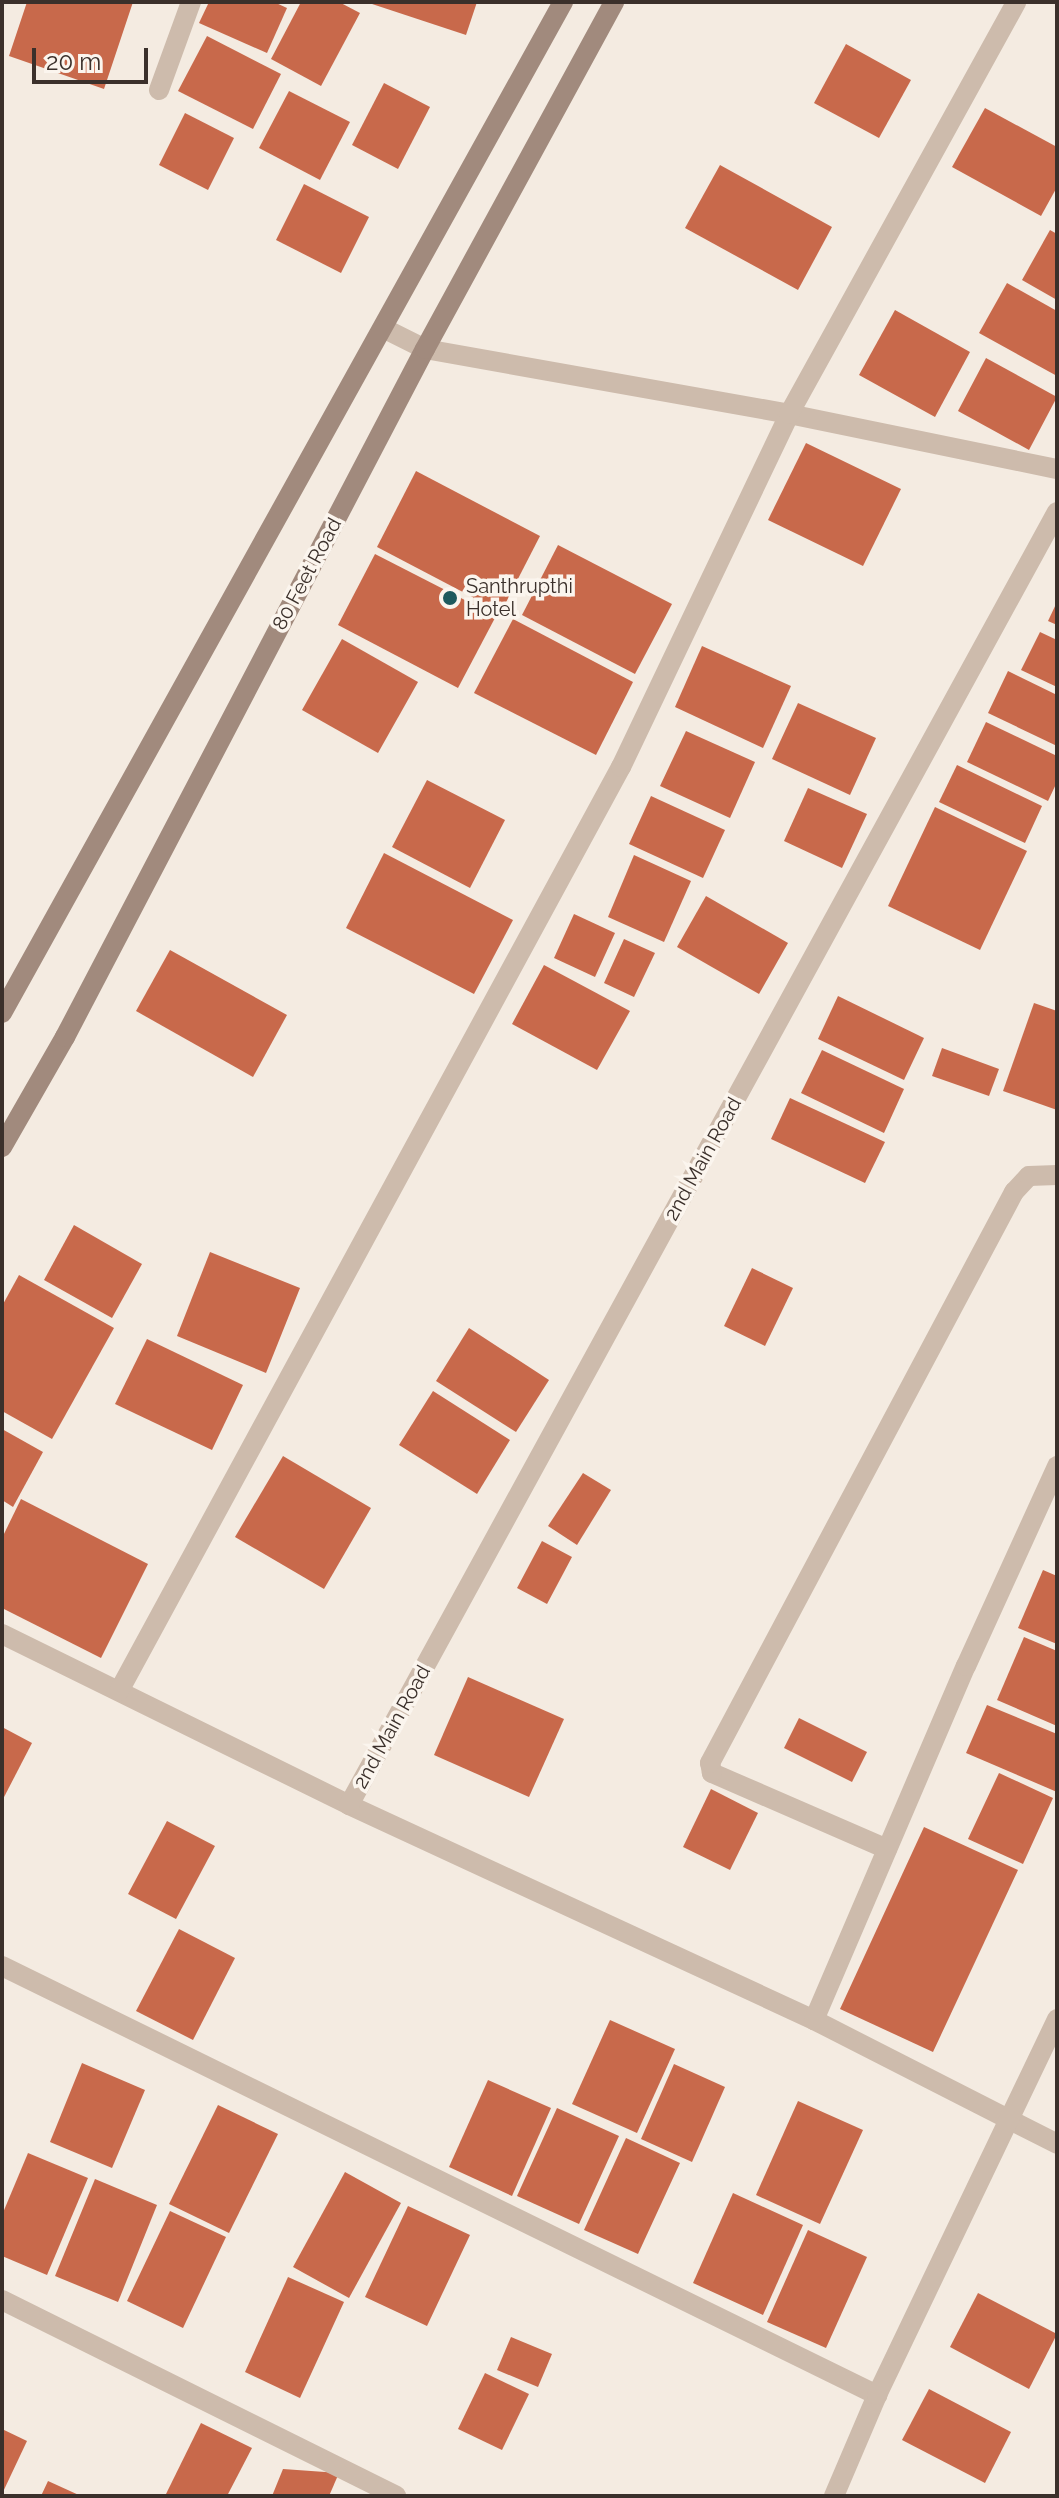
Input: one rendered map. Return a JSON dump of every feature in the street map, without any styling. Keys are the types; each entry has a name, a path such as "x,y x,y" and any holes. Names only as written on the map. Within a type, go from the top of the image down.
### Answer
{"main road":[{"path":"2,1013 563,2"},
{"name":"80 Feet Road","path":"2,1147 65,1037 425,349 614,2"}],"street":[{"path":"159,90 191,2"},
{"path":"119,1691 621,767 789,414 1016,2"},
{"path":"383,328 425,349 789,414 1057,469"},
{"name":"2nd Main Road","path":"349,1805 1057,512"},
{"path":"887,1849 712,1773 710,1763 1014,1192 1029,1176 1057,1175"},
{"path":"814,2020 1057,1466"},
{"path":"2,1634 349,1805 814,2020 1057,2144"},
{"path":"2,1966 877,2395"},
{"path":"834,2496 877,2395 1057,2019"},
{"path":"2,2300 396,2496"}],"building":[{"path":"27,2 133,2 104,89 9,56"},
{"path":"209,2 274,2 287,8 267,53 199,23"},
{"path":"301,2 339,2 360,13 321,86 271,59"},
{"path":"366,2 477,2 466,35"},
{"path":"207,36 281,74 253,129 178,91"},
{"path":"846,44 911,80 879,138 814,103"},
{"path":"384,83 430,107 398,169 352,145"},
{"path":"289,91 350,122 320,180 259,148"},
{"path":"985,108 1057,147 1057,187 1041,216 952,167"},
{"path":"185,113 234,138 208,190 159,165"},
{"path":"720,165 832,227 798,290 685,228"},
{"path":"304,184 369,217 341,273 276,240"},
{"path":"1050,230 1057,234 1057,300 1022,280"},
{"path":"1007,283 1057,311 1057,376 979,333"},
{"path":"895,310 970,352 935,417 859,375"},
{"path":"986,358 1057,397 1029,450 958,411"},
{"path":"806,443 901,489 863,566 768,520"},
{"path":"416,471 540,536 501,612 377,547"},
{"path":"558,545 672,604 635,674 522,615"},
{"path":"375,554 496,616 458,688 338,625"},
{"path":"1057,602 1057,625 1048,621"},
{"path":"513,619 633,682 596,755 474,693"},
{"path":"1040,632 1057,640 1057,687 1021,670"},
{"path":"342,639 418,682 378,753 302,710"},
{"path":"702,646 791,686 763,748 675,707"},
{"path":"1008,671 1057,695 1057,746 988,713"},
{"path":"798,703 876,738 850,795 772,759"},
{"path":"986,722 1057,756 1057,782 1048,801 967,762"},
{"path":"686,731 755,762 730,818 660,786"},
{"path":"957,765 1042,806 1025,843 939,802"},
{"path":"427,780 505,820 470,888 392,847"},
{"path":"808,788 867,814 842,868 784,841"},
{"path":"651,796 725,830 703,878 629,844"},
{"path":"935,807 1027,851 980,950 888,906"},
{"path":"384,853 513,920 474,994 346,928"},
{"path":"634,855 691,881 664,942 608,917"},
{"path":"706,896 788,943 759,994 677,947"},
{"path":"574,914 615,933 595,977 554,958"},
{"path":"624,939 655,953 634,997 604,983"},
{"path":"170,950 287,1015 253,1077 136,1011"},
{"path":"544,965 630,1011 597,1070 512,1024"},
{"path":"838,996 924,1038 904,1080 818,1039"},
{"path":"1034,1003 1057,1011 1057,1110 1003,1091"},
{"path":"942,1048 999,1069 989,1096 932,1076"},
{"path":"822,1050 904,1089 884,1133 801,1093"},
{"path":"790,1098 885,1142 865,1183 771,1139"},
{"path":"74,1225 142,1264 112,1318 44,1280"},
{"path":"210,1252 300,1288 266,1373 177,1336"},
{"path":"752,1268 793,1288 765,1346 724,1326"},
{"path":"19,1275 114,1328 52,1439 2,1411 2,1306"},
{"path":"469,1328 549,1380 516,1432 436,1381"},
{"path":"147,1339 243,1385 212,1450 115,1404"},
{"path":"433,1391 510,1440 477,1494 399,1445"},
{"path":"2,1429 43,1452 13,1507 2,1500"},
{"path":"283,1456 371,1508 324,1589 235,1537"},
{"path":"583,1473 611,1490 577,1545 548,1526"},
{"path":"21,1499 148,1564 101,1658 2,1608 2,1538"},
{"path":"542,1541 572,1557 547,1604 517,1588"},
{"path":"1043,1570 1057,1576 1057,1644 1018,1628"},
{"path":"1024,1637 1057,1651 1057,1726 997,1700"},
{"path":"468,1677 564,1719 529,1797 434,1755"},
{"path":"987,1705 1057,1734 1057,1792 966,1753"},
{"path":"799,1718 867,1752 852,1782 784,1748"},
{"path":"2,1727 32,1743 2,1801"},
{"path":"999,1773 1053,1798 1023,1864 968,1839"},
{"path":"711,1789 758,1813 730,1870 683,1847"},
{"path":"167,1821 215,1846 176,1919 128,1894"},
{"path":"924,1827 1018,1870 933,2052 840,2009"},
{"path":"179,1929 235,1958 193,2040 136,2011"},
{"path":"610,2020 675,2049 637,2133 572,2104"},
{"path":"82,2063 145,2090 112,2168 50,2142"},
{"path":"674,2064 725,2087 692,2162 641,2139"},
{"path":"488,2080 551,2108 512,2196 449,2167"},
{"path":"798,2101 863,2130 820,2224 756,2195"},
{"path":"218,2105 278,2134 229,2233 169,2204"},
{"path":"557,2108 619,2136 579,2224 517,2196"},
{"path":"626,2138 680,2163 638,2254 584,2230"},
{"path":"28,2153 88,2178 47,2275 2,2256 2,2215"},
{"path":"345,2172 401,2203 349,2298 293,2267"},
{"path":"95,2179 157,2205 118,2302 55,2276"},
{"path":"733,2193 803,2225 763,2315 693,2283"},
{"path":"408,2206 470,2235 427,2326 365,2297"},
{"path":"170,2211 226,2237 183,2328 127,2301"},
{"path":"808,2230 867,2257 826,2348 767,2322"},
{"path":"288,2277 344,2302 300,2398 245,2372"},
{"path":"978,2293 1057,2334 1029,2389 950,2347"},
{"path":"511,2337 552,2354 538,2387 497,2370"},
{"path":"485,2373 529,2394 502,2450 458,2429"},
{"path":"929,2389 1011,2432 985,2483 902,2440"},
{"path":"201,2423 252,2448 227,2496 165,2496"},
{"path":"2,2429 27,2441 2,2494"},
{"path":"283,2469 339,2473 329,2496 272,2496"},
{"path":"48,2481 81,2496 41,2496"}],"place":[{"name":"Santhrupthi Hotel","path":"450,598"}]}
